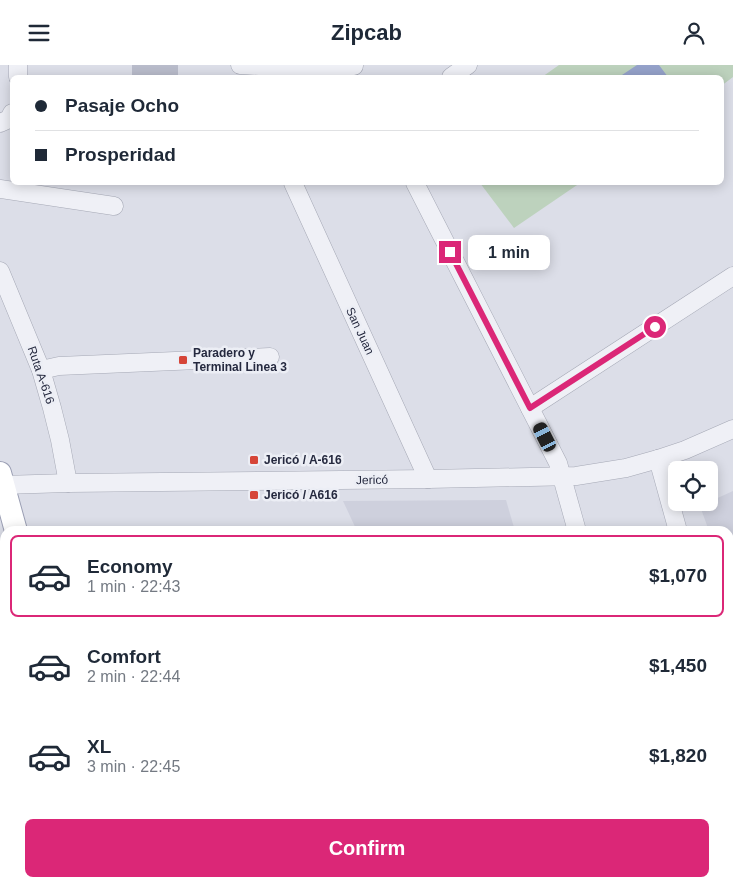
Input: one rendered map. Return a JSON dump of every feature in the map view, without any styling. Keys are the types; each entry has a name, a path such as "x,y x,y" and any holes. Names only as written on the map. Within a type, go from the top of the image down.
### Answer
{"main road":[{"path":"2,479 15,526"}],"street":[{"path":"240,65 276,67 354,66"},
{"path":"454,75 468,65"},
{"name":"San Juan","path":"294,185 428,479"},
{"path":"416,185 558,463 576,526"},
{"path":"0,189 114,206"},
{"name":"Ruta A-616","path":"0,271 41,370 60,440 68,483"},
{"path":"530,408 733,276"},
{"path":"41,370 59,366 270,357"},
{"name":"Jericó","path":"2,479 68,483 563,477 626,467 658,459 685,450 733,429"},
{"path":"658,459 677,526"}],"shaded area":[{"path":"733,491 733,526 707,526 702,511 718,511 718,498"},
{"path":"506,500 514,526 355,526 343,501"}],"green space":[{"path":"559,65 733,65 733,77 724,84 724,75 545,75"},
{"path":"482,185 577,185 514,228"}],"water":[{"path":"637,65 659,65 666,75 622,75"}],"building":[{"path":"132,65 178,65 178,75 132,75"}],"place":[{"name":"Paradero y Terminal Linea 3","path":"183,360"},
{"name":"Jericó / A-616","path":"254,460"},
{"name":"Jericó / A616","path":"254,495"}],"route":[{"path":"450,252 530,408 655,327"}]}
